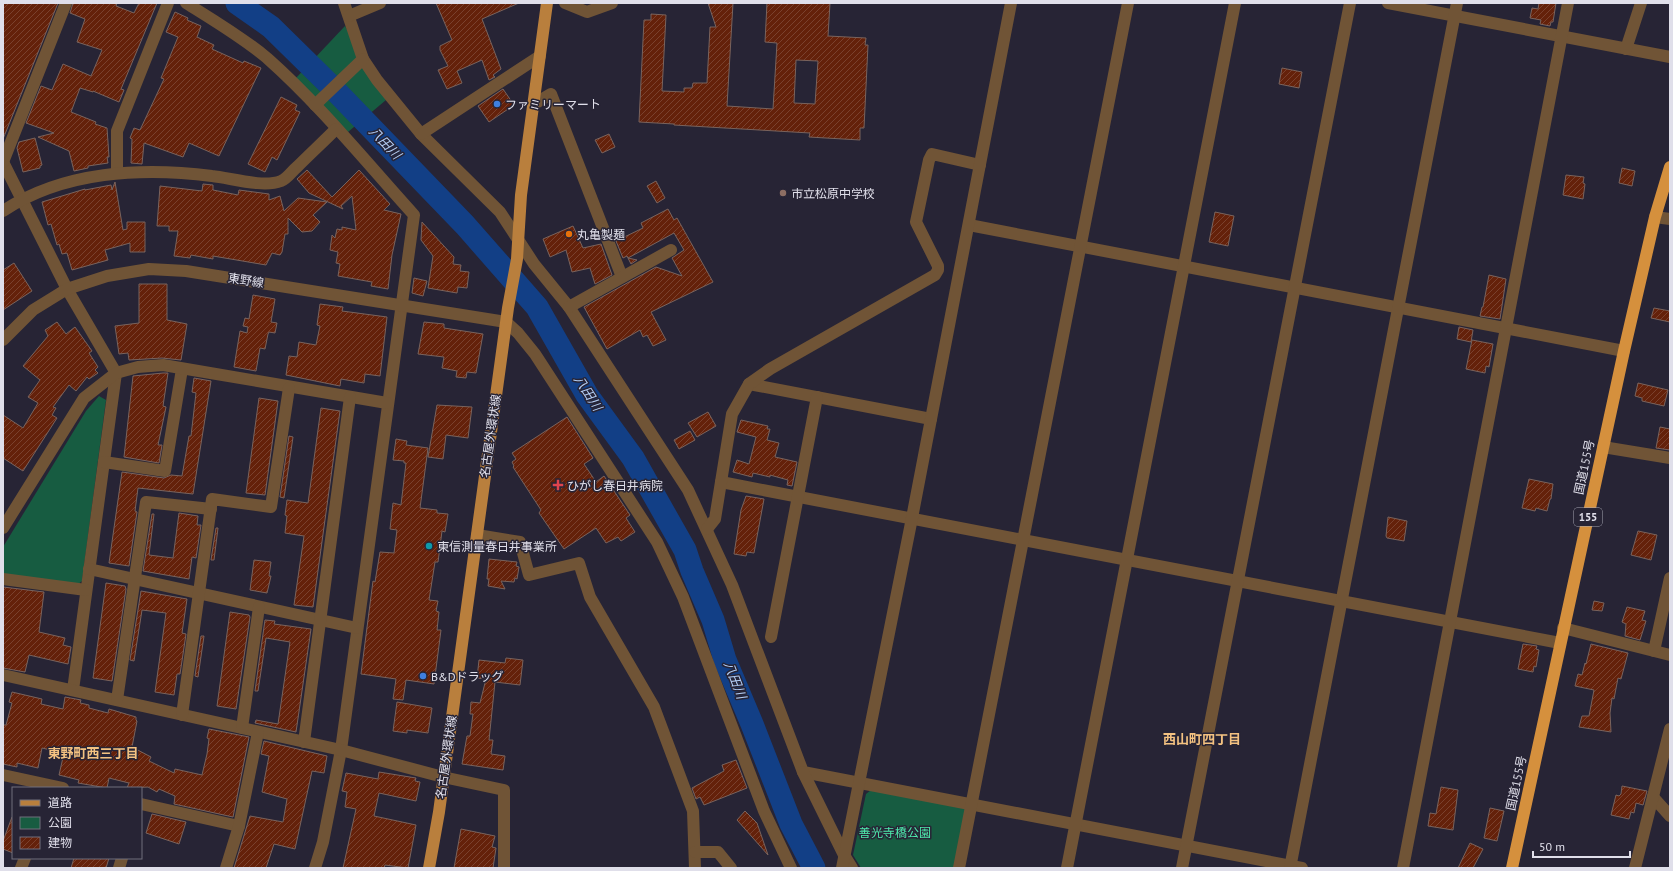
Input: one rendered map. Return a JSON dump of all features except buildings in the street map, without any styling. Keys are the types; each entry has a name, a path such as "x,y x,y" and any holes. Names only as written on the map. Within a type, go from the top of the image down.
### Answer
{"highway":[{"name":"国道155号","path":"1512,868 1624,351 1655,217 1670,167"}],"main road":[{"name":"名古屋外環状線","path":"429,868 508,308 517,259 521,195 547,3"}],"street":[{"path":"66,3 3,162 68,289 116,374 73,690"},
{"path":"117,173 117,131 168,3"},
{"path":"186,3 238,36 266,58 317,103 336,129 414,215 340,750 323,842 315,868"},
{"path":"344,3 363,59 377,80 421,134 500,212 534,264 569,307 688,490 732,585 803,772 844,855 852,868"},
{"path":"349,16 380,3"},
{"path":"565,3 587,12 612,3"},
{"path":"842,868 912,518 1011,3"},
{"path":"959,868 1128,3"},
{"path":"1067,868 1235,3"},
{"path":"1182,868 1350,3"},
{"path":"1388,3 1670,57"},
{"path":"803,772 1294,867 1342,602 1457,3"},
{"path":"1403,868 1568,3"},
{"path":"1626,49 1641,3"},
{"path":"421,134 540,56"},
{"path":"317,103 363,59"},
{"path":"534,104 551,94 622,277"},
{"path":"3,211 21,199 70,182 117,173 177,173 269,184 282,181 336,129"},
{"path":"707,529 715,519 732,414 749,384 770,369 935,275 938,270 938,266 916,222 928,160 932,154 980,165"},
{"path":"1655,217 1670,219"},
{"path":"969,225 1624,351"},
{"path":"569,307 671,250"},
{"name":"東野線","path":"3,340 33,310 68,289 107,276 149,269 186,271 402,304 506,322"},
{"path":"506,322 518,333 535,354 657,542 683,597 764,811 792,868"},
{"path":"3,528 84,398 116,374 138,367 163,365 289,388 387,403"},
{"path":"104,462 165,471 182,369"},
{"path":"749,384 931,419"},
{"path":"182,715 212,499 271,507 289,388"},
{"path":"304,742 350,397"},
{"path":"771,636 817,398"},
{"path":"1603,447 1670,458"},
{"path":"721,482 1560,644"},
{"path":"117,700 146,502 210,509"},
{"path":"477,535 520,542 529,575 579,563 590,597 654,706 693,811 695,868"},
{"path":"89,569 357,628"},
{"path":"1654,651 1670,578"},
{"path":"3,579 86,590"},
{"path":"242,728 259,607"},
{"path":"1563,628 1670,655"},
{"path":"3,675 340,750 504,790 504,868"},
{"path":"1635,868 1670,729"},
{"path":"226,868 239,826 258,732"},
{"path":"3,775 56,787"},
{"path":"1653,797 1670,816"},
{"path":"142,804 239,826"},
{"path":"695,852 718,852 731,868"}],"green space":[{"path":"345,26 386,100 348,132 296,78"},
{"path":"99,396 106,400 82,581 77,585 3,575 3,547 86,411"},
{"name":"善光寺橋公園","path":"871,790 969,809 957,868 861,868 853,855 866,794"}],"waterway":[{"name":"八田川","path":"237,3 271,27 329,84 465,225 537,307 587,395 633,458 685,550 692,571 713,620 725,660 791,824 814,868"}],"place":[{"name":"ファミリーマート","path":"497,104"},
{"name":"市立松原中学校","path":"783,193"},
{"name":"丸亀製麺","path":"569,234"},
{"name":"ひがし春日井病院","path":"558,485"},
{"name":"東信測量春日井事業所","path":"429,546"},
{"name":"B&Dドラッグ","path":"423,676"}],"district":[{"name":"西山町四丁目","path":"1202,739"},
{"name":"東野町西三丁目","path":"93,753"}]}
